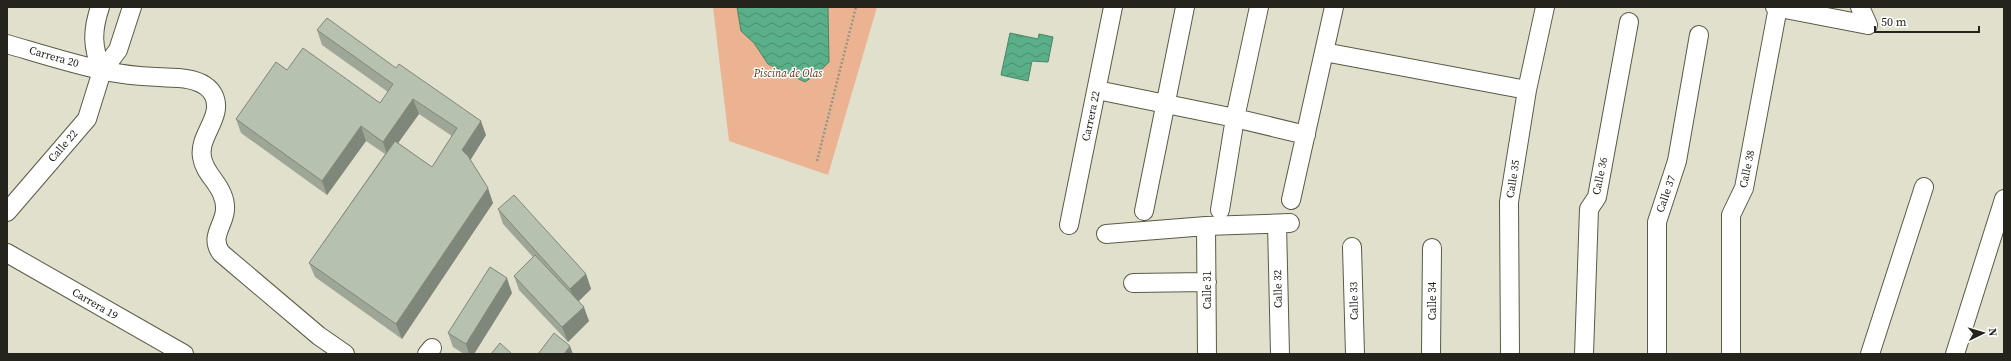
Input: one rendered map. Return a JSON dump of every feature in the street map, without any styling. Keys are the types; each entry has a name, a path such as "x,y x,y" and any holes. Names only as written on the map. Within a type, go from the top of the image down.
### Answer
{"street":[{"path":"100,7 96,18 94,49 102,71"},
{"name":"Calle 22","path":"7,212 87,119 102,71 118,50 132,7"},
{"name":"Carrera 22","path":"1069,225 1113,7"},
{"path":"1144,211 1185,7"},
{"path":"1220,210 1235,118 1259,7"},
{"path":"1291,200 1334,7"},
{"name":"Calle 35","path":"1510,354 1509,202 1527,90 1545,7"},
{"path":"1776,7 1868,25 1860,7"},
{"name":"Calle 38","path":"1731,354 1730,215 1744,188 1776,7"},
{"name":"Calle 36","path":"1584,354 1589,209 1597,197 1629,22"},
{"name":"Calle 37","path":"1658,354 1657,222 1678,161 1699,35"},
{"name":"Carrera 20","path":"7,44 102,71 161,79 188,78 206,87 213,95 215,106 214,117 204,136 201,146 202,158 205,168 222,193 226,203 223,222 216,233 217,247 221,253 319,336 345,354"},
{"path":"1324,52 1527,90"},
{"path":"1097,90 1235,118 1306,135"},
{"path":"1870,354 1924,187"},
{"path":"1955,354 2004,199"},
{"name":"Calle 32","path":"1206,226 1284,224 1280,354"},
{"path":"1106,234 1206,226"},
{"name":"Calle 31","path":"1206,226 1207,354"},
{"name":"Calle 33","path":"1352,247 1355,354"},
{"name":"Calle 34","path":"1431,354 1432,248"},
{"name":"Carrera 19","path":"7,253 181,353"},
{"path":"1133,283 1207,282"}],"path":[{"path":"817,161 856,7"}],"green space":[{"name":"Piscina de Olas","path":"713,7 877,7 828,175 729,141"}],"water":[{"path":"737,7 828,7 829,62 819,72 805,82 768,64 754,43 741,31"},
{"path":"1010,33 1038,39 1039,34 1053,37 1048,62 1032,61 1028,81 1001,75"}],"building":[{"path":"327,18 396,68 399,64 481,121 462,150 468,156 488,188 396,324 309,263 395,141 432,167 457,128 413,99 383,142 361,126 322,181 236,119 276,62 287,70 303,48 380,103 393,84 317,30"},
{"path":"514,195 586,274 570,289 498,209"},
{"path":"535,255 584,307 562,327 514,276"},
{"path":"490,267 507,278 466,344 448,333"},
{"path":"554,333 570,346 564,354 538,354"},
{"path":"500,343 512,354 491,354"}]}
